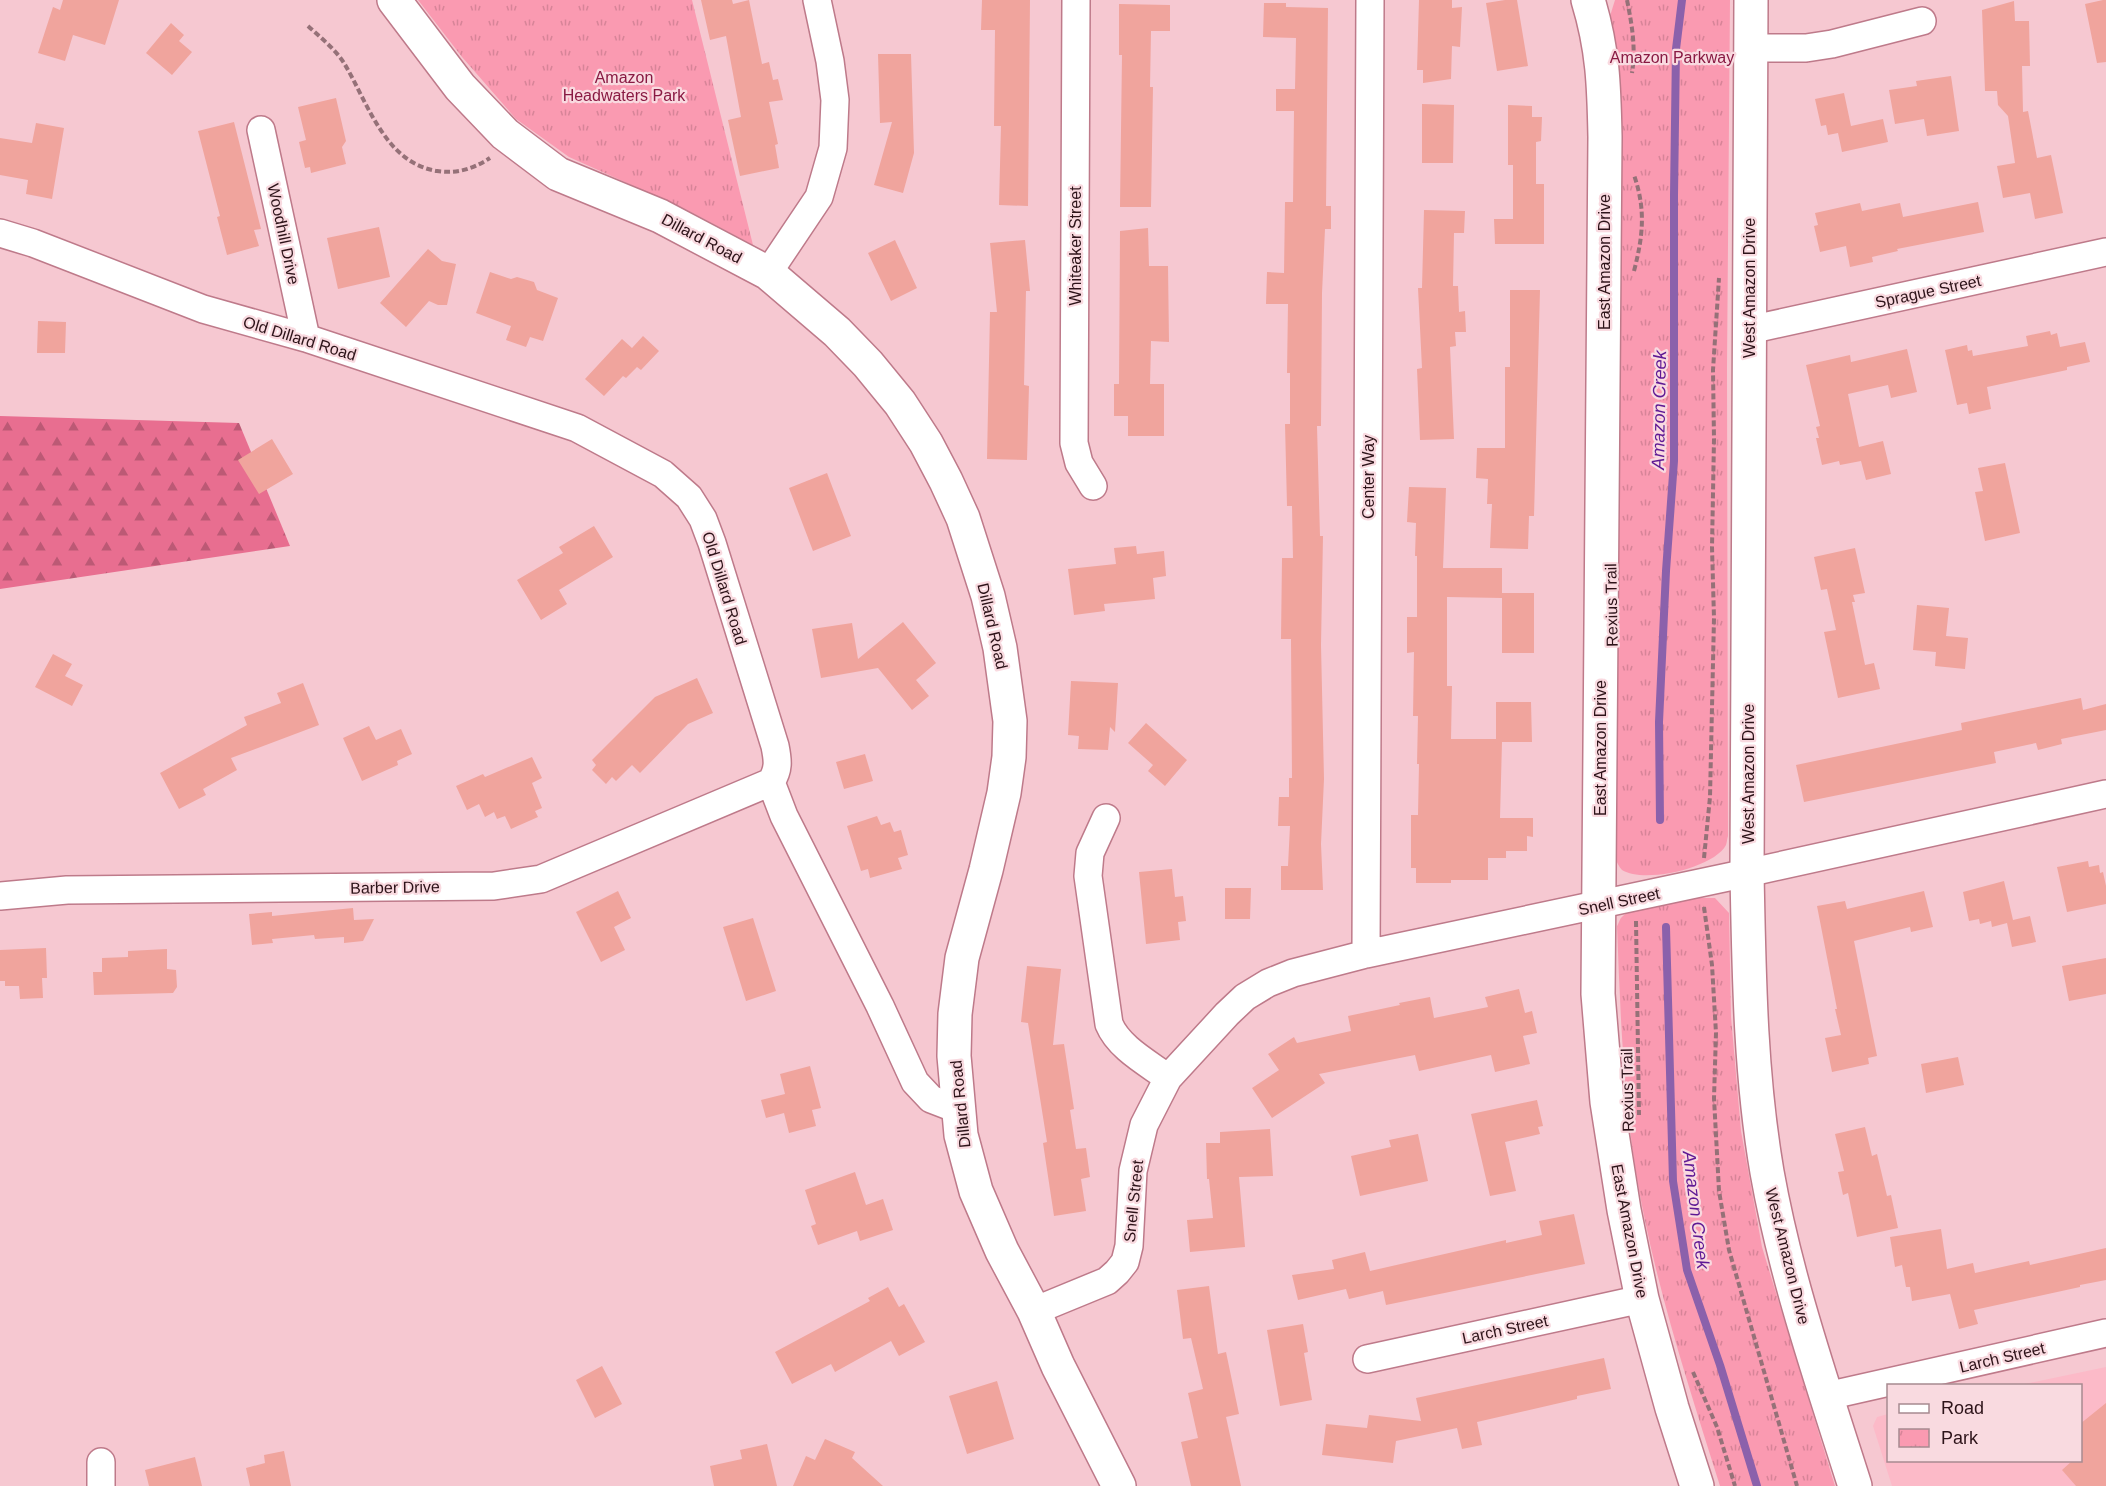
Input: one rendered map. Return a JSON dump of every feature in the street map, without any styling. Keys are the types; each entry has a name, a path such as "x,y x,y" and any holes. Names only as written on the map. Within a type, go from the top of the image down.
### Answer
{"street":[{"name":"Dillard Road","path":"394,0 460,87 505,134 558,174 660,216 768,273 837,332 868,364 900,403 926,443 963,518 985,586 1000,648 1010,721 1009,757 996,832 962,958 954,1056 957,1109 967,1161 976,1191 1002,1251 1034,1311 1058,1366 1119,1486"},
{"path":"768,273 819,197 833,148 835,100 830,61 817,0"},
{"name":"Whiteaker Street","path":"1076,0 1074,443 1078,463 1093,486"},
{"name":"Center Way","path":"1366,954 1370,0"},
{"name":"East Amazon Drive","path":"1588,0 1602,62 1605,137 1598,994 1607,1102 1624,1210 1642,1299 1672,1408 1697,1486"},
{"name":"West Amazon Drive","path":"1751,0 1747,873 1750,1017 1756,1091 1767,1171 1783,1246 1801,1317 1855,1486"},
{"path":"1751,48 1806,48 1832,44 1922,21"},
{"name":"Woodhill Drive","path":"261,130 306,338"},
{"name":"Old Dillard Road","path":"0,233 33,243 204,309 306,338 577,428 663,474 689,497 703,519 712,543 775,746 777,774 771,782"},
{"name":"Sprague Street","path":"1749,330 2106,252"},
{"path":"771,782 784,816 880,1006 915,1082 931,1099 957,1109"},
{"name":"Barber Drive","path":"0,896 67,890 494,886 541,879 771,782"},
{"name":"Snell Street","path":"1034,1311 1107,1281 1125,1262 1129,1246 1133,1171 1144,1125 1168,1078 1227,1014 1245,997 1268,983 1293,973 1366,954 1634,898 2106,794"},
{"path":"1106,818 1090,853 1088,876 1109,1024 1120,1041 1168,1078"},
{"name":"Larch Street","path":"1367,1359 1642,1299"},
{"name":"Larch Street","path":"1827,1396 2106,1333"}],"path":[{"path":"1627,0 1634,40 1631,82"},
{"path":"308,26 342,61 382,133 405,158 414,164 430,170 449,173 466,170 483,163 516,142"},
{"path":"1632,278 1641,243 1643,208 1633,171"},
{"name":"Rexius Trail","path":"1634,898 1638,945 1640,1122"},
{"path":"1689,1363 1717,1427 1735,1486"}],"shaded area":[{"path":"2106,1367 2106,1486 1892,1486 1873,1426 1877,1417 1887,1414 1887,1462 2082,1462 2082,1384 2025,1384"}],"green space":[{"name":"Amazon Headwaters Park","path":"418,0 692,0 753,245 687,210 569,157 516,119 462,57"},
{"name":"Amazon Parkway","path":"1615,0 1730,0 1727,367 1728,836 1726,845 1708,861 1678,871 1646,875 1632,874 1622,870 1615,858 1617,368 1622,238 1618,86 1610,16"},
{"path":"0,416 239,423 290,546 0,589"},
{"path":"1694,898 1715,898 1729,913 1731,1017 1741,1131 1762,1247 1835,1486 1720,1486 1695,1407 1651,1247 1635,1166 1628,1107 1617,926 1626,913 1634,910"}],"building":[{"path":"63,0 119,0 105,45 73,35 65,61 38,53 53,7 60,10"},
{"path":"701,0 732,0 733,4 749,0 762,64 769,62 773,80 778,79 783,100 769,102 778,144 775,145 779,168 740,176 728,120 741,117 726,36 710,40"},
{"path":"982,0 1030,0 1028,206 999,205 1001,126 994,126 995,30 981,30"},
{"path":"1419,0 1452,0 1452,8 1462,7 1460,47 1452,46 1451,79 1423,83 1423,70 1417,70"},
{"path":"1517,0 1528,66 1497,71 1486,3"},
{"path":"2106,0 2106,62 2097,63 2085,4"},
{"path":"2014,1 2015,21 2029,21 2030,66 2022,66 2023,112 2028,111 2037,158 2051,155 2063,213 2035,219 2030,193 2003,198 1997,166 2015,163 2008,116 1998,105 1997,91 1985,91 1982,10"},
{"path":"1264,3 1286,3 1286,7 1328,8 1326,206 1331,206 1331,229 1325,229 1321,426 1317,426 1320,536 1323,536 1321,645 1324,779 1321,844 1323,890 1281,890 1281,866 1288,866 1290,826 1278,826 1279,797 1289,797 1289,778 1292,778 1291,639 1281,639 1282,558 1293,558 1292,506 1287,506 1285,424 1290,424 1290,373 1287,373 1288,304 1266,304 1267,272 1284,273 1285,202 1293,202 1294,111 1276,111 1276,89 1295,89 1296,38 1263,37"},
{"path":"1119,4 1170,5 1170,31 1151,31 1150,87 1153,87 1151,207 1120,207 1122,55 1119,55"},
{"path":"171,23 184,35 179,41 192,52 172,75 146,53"},
{"path":"878,54 911,54 914,153 903,193 874,185 892,122 880,123"},
{"path":"1951,76 1959,131 1927,136 1924,119 1895,124 1889,90 1917,86 1916,81"},
{"path":"1844,93 1851,126 1883,119 1888,142 1842,152 1838,133 1828,135 1826,125 1821,126 1815,99"},
{"path":"336,98 346,141 342,147 346,164 311,173 310,167 305,168 299,142 306,140 298,107"},
{"path":"1422,104 1454,105 1453,163 1422,163"},
{"path":"1508,105 1532,106 1532,117 1542,117 1541,141 1536,142 1536,184 1544,184 1544,244 1495,244 1494,219 1513,219 1513,165 1508,165"},
{"path":"234,122 261,229 254,230 259,246 227,255 217,217 220,216 198,131"},
{"path":"36,123 64,128 52,199 26,194 28,180 0,175 0,138 32,143"},
{"path":"1978,202 1984,232 1897,249 1898,251 1872,257 1873,262 1850,267 1846,246 1820,252 1814,226 1818,225 1815,213 1860,203 1862,211 1900,203 1903,217"},
{"path":"1424,210 1465,211 1464,233 1454,233 1453,286 1458,286 1459,312 1465,311 1466,332 1455,332 1456,346 1450,347 1454,439 1420,440 1417,369 1422,368 1418,288 1422,288"},
{"path":"379,227 390,277 338,289 327,238"},
{"path":"1148,228 1149,266 1168,266 1169,342 1151,341 1150,384 1164,384 1164,436 1128,436 1128,416 1114,416 1114,384 1119,384 1120,231"},
{"path":"895,240 917,288 891,301 868,253"},
{"path":"1025,240 1030,291 1026,291 1024,385 1029,386 1027,460 987,459 990,312 997,312 990,243"},
{"path":"428,249 442,261 456,264 447,305 438,305 429,301 406,327 380,303"},
{"path":"490,272 511,279 517,277 534,282 537,290 558,298 543,341 530,337 526,347 506,340 511,326 476,313"},
{"path":"1510,290 1540,290 1534,516 1529,516 1528,549 1490,548 1492,504 1487,504 1488,479 1476,478 1477,448 1505,448 1505,367 1510,367"},
{"path":"38,321 66,322 65,353 37,353"},
{"path":"2050,331 2051,335 2057,333 2060,347 2085,342 2090,362 2067,367 2067,370 1987,387 1991,409 1969,414 1967,403 1957,405 1945,350 1967,345 1968,351 1972,350 1973,356 2028,346 2026,336"},
{"path":"643,336 659,351 641,370 637,367 626,378 623,376 604,396 585,379 622,339 632,348"},
{"path":"1907,349 1917,392 1891,398 1888,385 1848,394 1859,447 1883,441 1891,474 1866,480 1861,461 1840,465 1839,461 1822,465 1816,438 1819,438 1816,427 1820,426 1806,365 1850,355 1851,362"},
{"path":"272,439 293,474 259,494 238,460"},
{"path":"2005,463 2020,533 1985,541 1975,492 1983,491 1978,468"},
{"path":"827,473 851,536 813,551 789,488"},
{"path":"1409,487 1446,488 1443,568 1502,568 1502,593 1534,593 1534,653 1502,653 1502,598 1447,597 1447,686 1452,686 1451,739 1496,739 1496,702 1531,702 1532,742 1502,742 1500,818 1533,818 1533,837 1527,836 1527,851 1506,851 1506,858 1488,858 1488,880 1416,883 1416,868 1411,868 1411,815 1418,815 1419,764 1417,764 1418,716 1413,716 1414,652 1407,653 1407,617 1417,617 1416,523 1407,522"},
{"path":"594,526 613,557 559,590 567,604 541,620 517,580 563,553 559,547"},
{"path":"1136,546 1137,554 1164,551 1166,576 1153,578 1155,599 1104,604 1105,611 1074,615 1068,569 1116,564 1114,548"},
{"path":"1855,548 1865,593 1853,595 1855,602 1852,602 1865,665 1874,663 1880,689 1838,698 1824,632 1836,630 1827,589 1821,590 1814,557"},
{"path":"1917,605 1949,608 1946,636 1968,638 1965,669 1935,666 1936,652 1913,650"},
{"path":"903,622 936,663 916,680 929,696 912,710 878,668 821,678 812,629 852,623 858,659"},
{"path":"53,654 72,664 65,676 83,685 72,706 35,687"},
{"path":"697,678 713,713 688,724 640,773 632,765 616,781 612,777 606,784 592,770 596,765 592,760 655,697"},
{"path":"1071,681 1118,683 1115,732 1110,727 1108,750 1078,749 1079,736 1068,735"},
{"path":"303,683 319,725 231,758 237,770 203,789 206,795 179,809 160,773 247,725 244,717 281,703 277,693"},
{"path":"2081,698 2083,710 2106,704 2106,730 2061,739 2062,744 2038,750 2036,743 1994,752 1996,763 1804,802 1796,765 1962,730 1961,723"},
{"path":"1146,723 1187,760 1165,786 1148,771 1153,765 1128,743"},
{"path":"369,726 376,740 401,729 412,754 397,761 398,765 362,781 343,738"},
{"path":"865,754 873,781 844,789 836,762"},
{"path":"532,757 542,778 532,783 542,808 535,811 538,817 511,829 505,816 497,819 494,812 485,817 479,804 467,810 456,786 483,774 485,777"},
{"path":"877,816 881,825 890,822 894,832 901,830 908,855 898,858 902,869 870,878 868,869 861,871 847,826"},
{"path":"2088,861 2089,867 2099,865 2100,873 2103,872 2106,904 2067,912 2057,867"},
{"path":"1172,869 1175,897 1183,896 1186,921 1178,922 1180,940 1146,944 1139,872"},
{"path":"2004,881 2013,920 2030,916 2036,942 2012,947 2007,923 1992,927 1991,921 1980,924 1979,919 1969,921 1963,892"},
{"path":"1225,888 1251,888 1250,919 1225,919"},
{"path":"618,891 631,918 614,927 625,950 601,962 576,912"},
{"path":"1924,891 1933,927 1911,932 1910,927 1854,941 1877,1056 1868,1058 1869,1064 1832,1072 1825,1038 1841,1035 1817,906 1845,901 1847,909"},
{"path":"353,908 354,920 374,919 363,941 344,943 344,937 315,939 314,935 272,939 273,943 252,945 249,914 272,912 272,916"},
{"path":"753,918 776,991 746,1001 723,927"},
{"path":"46,948 47,978 42,978 43,998 20,999 19,986 5,986 5,981 0,981 0,950"},
{"path":"167,949 167,969 176,970 177,987 173,993 94,995 93,972 102,972 102,958 128,957 128,951"},
{"path":"2106,958 2106,994 2069,1001 2062,966"},
{"path":"1027,966 1061,969 1053,1045 1064,1044 1074,1109 1070,1110 1076,1149 1086,1148 1090,1177 1081,1179 1086,1211 1054,1216 1043,1143 1047,1142 1028,1023 1021,1022"},
{"path":"1519,989 1525,1013 1532,1011 1537,1033 1523,1036 1530,1064 1495,1072 1491,1055 1419,1071 1415,1055 1319,1074 1325,1083 1272,1118 1252,1088 1279,1070 1268,1054 1294,1037 1297,1043 1351,1031 1348,1016 1430,997 1434,1018 1488,1007 1485,997"},
{"path":"1958,1057 1964,1085 1926,1093 1921,1064"},
{"path":"810,1066 821,1108 812,1110 816,1126 789,1133 784,1113 766,1118 761,1100 785,1094 780,1074"},
{"path":"1537,1100 1543,1126 1538,1127 1540,1134 1505,1142 1516,1191 1490,1196 1471,1114"},
{"path":"1865,1127 1872,1156 1877,1154 1887,1196 1891,1195 1898,1228 1857,1237 1848,1193 1843,1195 1838,1172 1844,1171 1835,1134"},
{"path":"1270,1129 1273,1176 1239,1177 1245,1247 1190,1252 1187,1220 1213,1218 1209,1179 1207,1179 1206,1143 1220,1143 1220,1132"},
{"path":"1418,1134 1428,1181 1360,1196 1351,1156 1391,1147 1389,1140"},
{"path":"855,1172 866,1205 883,1199 893,1230 860,1241 857,1231 818,1245 811,1226 816,1224 805,1190"},
{"path":"1574,1214 1585,1264 1386,1305 1383,1291 1349,1299 1346,1289 1298,1300 1292,1275 1334,1269 1332,1260 1365,1252 1370,1271 1506,1240 1506,1243 1542,1235 1539,1221"},
{"path":"1941,1229 1947,1269 1973,1263 1975,1273 2029,1261 2030,1265 2106,1248 2106,1280 1974,1310 1978,1324 1959,1329 1950,1294 1912,1301 1910,1287 1906,1287 1902,1265 1895,1267 1890,1237"},
{"path":"1209,1286 1218,1354 1226,1352 1239,1414 1226,1417 1241,1486 1191,1486 1181,1442 1198,1438 1188,1393 1203,1389 1191,1338 1183,1339 1177,1290"},
{"path":"888,1287 899,1307 904,1304 925,1342 899,1356 891,1341 835,1372 831,1364 792,1384 775,1352 870,1301 868,1298"},
{"path":"1303,1324 1308,1352 1304,1353 1312,1400 1280,1406 1267,1330"},
{"path":"1604,1358 1611,1389 1477,1422 1482,1445 1462,1449 1457,1428 1396,1441 1393,1463 1322,1455 1326,1424 1367,1428 1369,1415 1421,1421 1416,1398"},
{"path":"602,1366 622,1404 595,1418 576,1380"},
{"path":"997,1381 1014,1439 967,1454 949,1396"},
{"path":"2106,1403 2106,1486 2076,1486 2062,1470 2071,1462 2082,1462 2082,1422"},
{"path":"825,1439 855,1452 852,1458 883,1486 793,1486 806,1456 815,1460"},
{"path":"767,1444 777,1486 714,1486 710,1466 742,1459 740,1450"},
{"path":"284,1451 291,1486 250,1486 246,1468 265,1463 264,1455"},
{"path":"195,1457 202,1486 149,1486 145,1470"}],"waterway":[{"name":"Amazon Creek","path":"1660,820 1659,722 1674,461 1676,49 1682,0"},
{"name":"Amazon Creek","path":"1666,927 1673,1181 1687,1270 1720,1365 1757,1486"}]}
